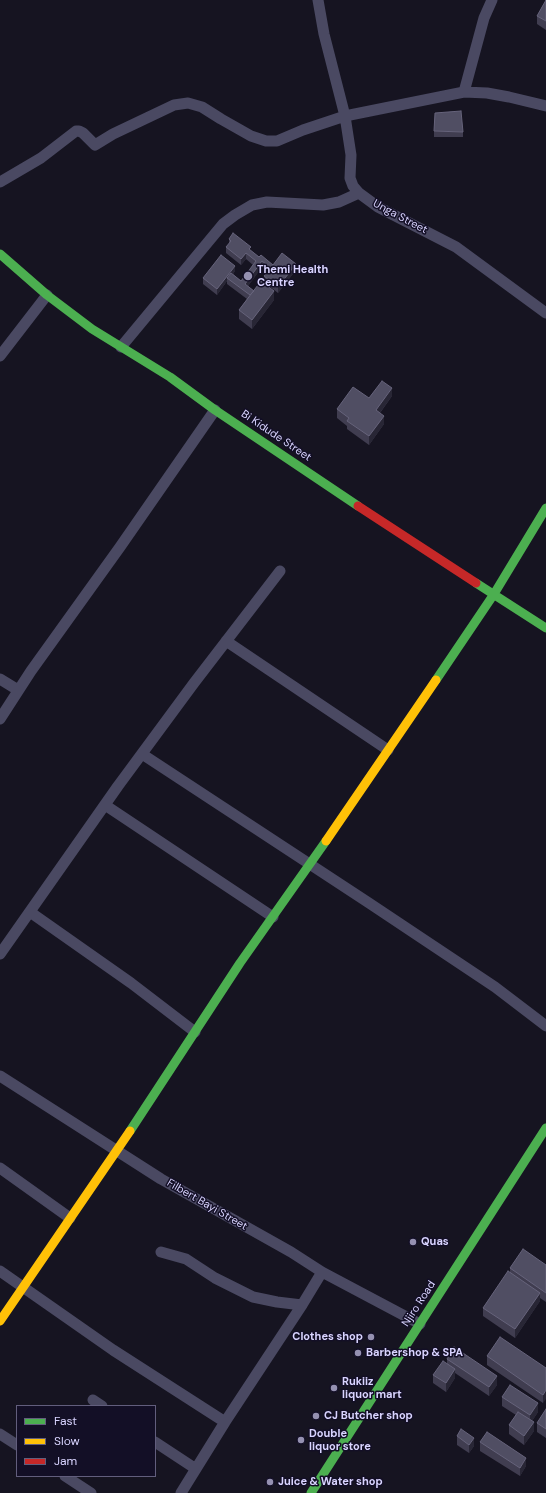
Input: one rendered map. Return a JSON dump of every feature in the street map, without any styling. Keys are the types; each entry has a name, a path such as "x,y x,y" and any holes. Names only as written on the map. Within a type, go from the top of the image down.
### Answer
{"street":[{"name":"Unga Street","path":"318,0 324,34 345,116 350,155 350,178 353,186 359,193 378,207 456,247 546,313"},
{"path":"464,92 484,18 492,0"},
{"path":"0,182 40,158 72,133 79,131 95,145 113,134 174,105 188,103 202,107 221,120 251,136 266,141 277,141 303,130 345,116 464,92 487,93 546,106"},
{"path":"121,347 223,224 235,215 252,205 267,202 323,205 339,202 359,193"},
{"name":"Bi Kidude Street","path":"0,254 71,314 170,377 215,410 414,544 546,628"},
{"path":"0,356 47,295"},
{"path":"0,719 62,626 120,547 215,410"},
{"path":"0,1321 117,1151 240,963 311,864 494,594 546,508"},
{"path":"0,954 142,754 280,571"},
{"path":"226,641 388,750"},
{"path":"0,679 18,690"},
{"path":"142,754 311,864 489,983 546,1026"},
{"path":"105,805 273,917"},
{"path":"30,912 130,983 195,1032"},
{"name":"Filbert Bayi Street","path":"0,1076 161,1179 291,1252 322,1272 420,1324"},
{"name":"Njiro Road","path":"311,1493 546,1128"},
{"path":"0,1168 70,1218"},
{"path":"161,1252 186,1259 215,1278 253,1297 277,1302 302,1304"},
{"path":"0,1271 113,1350 225,1422"},
{"path":"181,1493 322,1272"},
{"path":"0,1434 16,1444"},
{"path":"156,1443 196,1470"},
{"path":"67,1477 91,1493"}],"building":[{"path":"546,0 546,21 537,16"},
{"path":"461,111 463,132 434,131 435,113"},
{"path":"233,233 251,247 249,249 259,257 261,255 273,265 282,253 296,264 278,287 264,276 271,268 262,261 245,284 254,291 250,295 227,278 231,273 241,281 256,261 246,253 241,259 226,247 231,241 229,239"},
{"path":"221,255 235,266 217,289 203,278"},
{"path":"261,281 274,291 252,320 239,310"},
{"path":"382,381 392,388 376,410 384,416 369,436 347,421 349,418 337,409 353,387 369,398"},
{"path":"523,1249 546,1265 546,1293 510,1268"},
{"path":"508,1271 540,1293 515,1329 483,1308"},
{"path":"500,1337 546,1368 546,1390 543,1395 487,1356"},
{"path":"454,1347 497,1376 489,1387 447,1359"},
{"path":"443,1361 455,1369 446,1383 433,1375"},
{"path":"510,1385 538,1403 530,1415 502,1397"},
{"path":"546,1409 546,1429 537,1423"},
{"path":"518,1412 534,1422 524,1436 509,1425"},
{"path":"461,1429 474,1438 469,1445 457,1436"},
{"path":"487,1432 526,1458 520,1468 480,1442"}],"traffic: fast":[{"path":"0,254 47,295 92,329 170,377 215,410 358,506"},
{"path":"436,680 494,594 546,508"},
{"path":"476,583 546,628"},
{"path":"130,1131 240,963 326,841"},
{"path":"311,1493 546,1128"}],"traffic: slow":[{"path":"326,841 436,680"},
{"path":"0,1321 130,1131"}],"traffic: jam":[{"path":"358,506 476,583"}],"place":[{"name":"Themi Health Centre","path":"248,276"},
{"name":"Quas","path":"413,1242"},
{"name":"Clothes shop","path":"371,1337"},
{"name":"Barbershop & SPA","path":"358,1353"},
{"name":"Rukiiz liquor mart","path":"334,1388"},
{"name":"CJ Butcher shop","path":"316,1416"},
{"name":"Double liquor store","path":"301,1440"},
{"name":"Juice & Water shop","path":"270,1482"}]}
